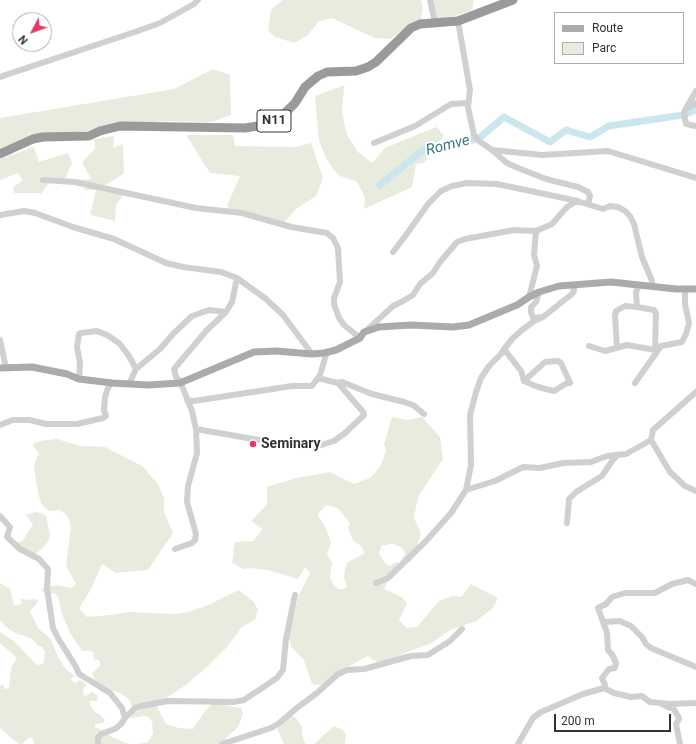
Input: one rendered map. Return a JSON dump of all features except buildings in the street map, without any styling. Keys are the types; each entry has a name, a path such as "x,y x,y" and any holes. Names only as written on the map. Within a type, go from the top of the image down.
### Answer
{"highway":[{"name":"N11","path":"0,154 33,139 43,137 89,136 100,131 120,126 245,128 264,125 282,117 295,103 305,87 318,76 327,72 356,71 368,67 376,62 411,28 420,24 458,21 513,0"}],"main road":[{"path":"3,368 32,367 67,374 79,379 112,383 148,385 180,383 254,352 276,351 312,354 336,350 360,338 364,332 379,327 426,325 453,327 469,325 517,305 539,292 558,286 611,282 696,289"}],"street":[{"path":"0,77 154,25 180,12 198,0"},
{"path":"430,0 435,22"},
{"path":"458,21 470,90 468,103 474,135 478,142 492,150 507,163 546,179 578,187 588,192 590,196 588,204"},
{"path":"696,91 684,114 686,124 696,126"},
{"path":"374,143 415,126 451,104 468,103"},
{"path":"685,110 696,103"},
{"path":"492,150 542,155 608,151 696,178"},
{"path":"43,180 75,182 196,208 242,213 291,227 327,233 333,238 338,248 340,282 334,298 334,304 342,322 360,338"},
{"path":"393,252 428,204 441,190 467,182 497,184 580,202 603,209 610,206 618,207 625,211 630,216 634,224 642,258 652,281 652,285"},
{"path":"364,332 393,306 413,295 420,284 433,273 457,242 465,239 514,230 536,232 552,224 567,207 575,202 580,202"},
{"path":"0,215 24,211 35,213 73,227 114,239 166,263 183,267 221,272 237,278 266,299 283,315 312,354"},
{"path":"529,297 537,266 534,255 536,232"},
{"path":"176,549 192,543 196,534 187,502 188,486 197,453 196,429 187,400 176,377 174,369 206,331 226,312 232,302 237,278"},
{"path":"637,307 636,292 639,285"},
{"path":"376,583 388,578 426,541 451,513 466,490 471,465 470,415 481,378 502,354 504,349 522,330 534,321 543,317 572,294 574,291 573,286"},
{"path":"589,346 605,351 627,344 658,348 682,342 689,323 685,304 685,289"},
{"path":"539,292 536,302 531,307 531,312 533,318 543,317"},
{"path":"617,348 616,311 625,306 656,311 658,348 635,383"},
{"path":"129,384 136,369 160,349 192,316 210,310 226,312"},
{"path":"79,379 80,363 77,347 79,334 81,333 97,331 107,335 119,343 129,356 136,369"},
{"path":"0,341 3,368"},
{"path":"504,349 521,371 524,381"},
{"path":"187,400 194,401 292,386 312,386 318,378 326,355 324,352"},
{"path":"558,361 561,363 570,383 567,382 554,391 538,387 524,381 545,362 558,361"},
{"path":"318,378 338,383 342,382 372,394 413,405 424,414"},
{"path":"0,425 13,420 30,420 42,424 77,424 103,418 106,416 104,410 105,397 108,388 112,383"},
{"path":"196,429 304,447 323,445 334,441 345,433 364,415 364,413 338,383"},
{"path":"696,392 653,430 651,440 670,472 685,486 696,491"},
{"path":"466,490 495,481 523,467 540,468 563,463 590,462 607,456 626,454 651,440"},
{"path":"567,523 569,499 576,492 602,476 618,455"},
{"path":"0,516 10,527 7,537 20,549 39,559 48,569 47,590 53,628 79,674 93,684 110,693 122,708 125,718"},
{"path":"604,688 605,685 602,678 609,669 615,668 616,663 608,650 608,633 598,608 606,604 612,598 625,593 655,594 680,581 688,580 696,584"},
{"path":"98,744 98,738 101,734 115,729 135,708 175,701 234,702 244,700 277,678 283,670 285,644 294,596"},
{"path":"604,622 620,621 631,626 651,648 696,667"},
{"path":"222,744 271,728 278,724 298,706 317,694 338,674 347,670 364,669 411,656 428,655 450,641 462,628"},
{"path":"518,744 533,718 541,712 582,694 604,688 621,695 631,697 642,696 650,702 696,703"},
{"path":"661,703 673,708 678,716 679,719 676,724 680,744"}],"green space":[{"path":"283,0 421,0 423,8 421,19 432,20 428,7 431,0 474,0 472,10 458,15 408,26 391,39 374,38 332,18 319,21 308,35 294,43 276,37 268,31 271,10"},
{"path":"213,69 230,75 231,115 212,122 163,121 30,138 0,155 0,118 174,89"},
{"path":"344,85 342,113 347,135 358,152 372,163 385,148 436,127 444,135 424,163 416,164 412,187 364,209 365,197 357,182 338,175 327,160 319,141 315,96"},
{"path":"186,135 233,135 235,146 295,147 311,143 323,178 316,196 296,209 281,226 235,212 227,206 240,176 210,173"},
{"path":"114,136 113,148 123,144 124,174 105,185 105,191 124,194 116,205 115,221 90,215 96,190 85,190 81,180 91,179 82,162 95,149 94,139"},
{"path":"34,147 39,162 68,153 72,163 63,183 50,182 41,194 14,193 13,187 23,180 18,173 0,180 0,159"},
{"path":"392,417 408,420 422,417 440,437 443,459 418,497 414,518 421,534 412,560 390,576 384,589 402,597 407,604 399,620 407,628 417,627 439,601 452,596 461,597 471,584 498,598 492,609 476,621 450,630 432,643 381,664 367,656 336,674 324,685 312,684 304,660 291,646 287,628 294,614 299,595 310,573 305,567 298,579 268,570 250,568 244,569 232,563 235,542 253,541 263,529 251,521 267,504 267,487 296,478 330,472 354,484 370,478 380,467 386,451 384,444","holes":["326,505 338,508 350,523 348,528 353,540 362,547 364,554 348,562 345,568 344,577 347,587 341,590 335,587 330,578 332,563 327,554 331,543 325,526 317,515","392,543 402,548 405,553 400,563 396,562 389,566 384,562 379,553 382,545"]},
{"path":"57,439 80,446 105,447 142,466 158,484 164,498 164,512 173,533 148,570 116,573 102,564 90,591 79,608 87,617 129,612 175,614 189,612 208,605 239,590 254,602 258,610 255,620 242,627 226,648 186,685 156,705 166,724 179,728 193,729 205,711 213,703 241,708 243,714 238,727 226,738 224,744 137,744 146,743 153,733 152,722 149,717 145,716 131,718 128,712 132,709 129,699 118,692 108,690 96,682 92,673 100,666 100,661 96,659 94,660 93,653 91,651 82,651 70,633 62,614 58,596 54,593 46,595 41,589 56,585 72,588 76,584 66,566 71,527 69,519 59,510 49,511 42,505 36,482 34,465 39,453 33,444 40,441"},
{"path":"35,512 46,516 50,534 49,539 37,553 33,555 19,552 16,548 17,543 23,540 33,525 26,515"},
{"path":"0,583 10,589 14,606 21,604 21,598 26,600 37,599 38,602 30,611 38,628 50,638 59,659 66,669 75,676 70,680 76,683 80,680 84,682 86,685 83,690 84,696 91,692 96,694 98,698 97,701 90,701 90,705 96,713 105,720 103,723 95,724 95,727 112,737 129,744 34,744 33,739 30,737 22,744 19,744 0,728 0,686 3,684 4,689 9,688 11,668 17,658 0,643 0,632 14,641 37,665 44,662 45,652 42,647 38,646 32,639 17,634 6,627 0,620"},
{"path":"288,714 296,718 302,727 303,738 306,744 284,744 277,728"},
{"path":"334,726 343,730 346,735 345,744 314,744"}],"waterway":[{"name":"Romve","path":"380,185 423,150 478,139 504,117 550,142 566,130 590,137 609,126 683,115 696,110"}],"place":[{"name":"Seminary","path":"253,444"}]}
